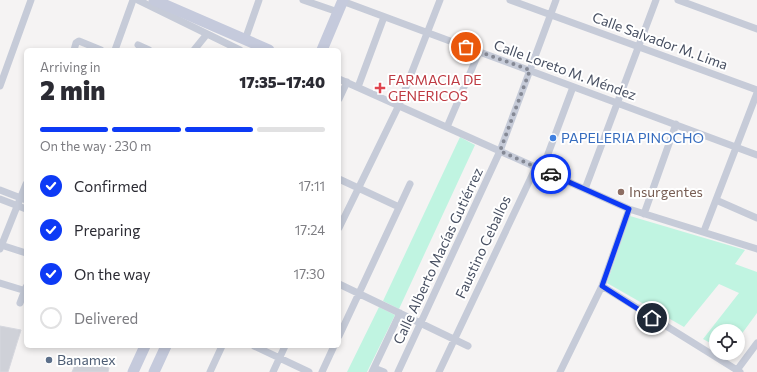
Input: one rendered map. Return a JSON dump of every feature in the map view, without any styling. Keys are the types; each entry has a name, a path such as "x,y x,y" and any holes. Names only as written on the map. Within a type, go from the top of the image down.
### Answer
{"street":[{"path":"0,86 31,0"},
{"path":"116,48 133,0"},
{"path":"138,0 207,34 259,48"},
{"path":"154,0 243,45"},
{"path":"243,45 259,0"},
{"path":"303,0 338,12"},
{"path":"323,48 342,0"},
{"name":"Calle Loreto M. Méndez","path":"342,0 384,17 757,155"},
{"path":"341,224 399,105 440,0"},
{"name":"Calle Salvador M. Lima","path":"510,0 757,91"},
{"name":"Calle Alberto Macías Gutiérrez","path":"398,372 422,324 500,151 556,0"},
{"path":"585,189 656,0"},
{"path":"678,0 757,29"},
{"path":"358,86 384,17"},
{"path":"196,48 207,34"},
{"path":"75,48 77,42 95,48"},
{"path":"138,45 145,48"},
{"path":"447,126 479,52"},
{"path":"341,80 358,86 629,209 704,231 757,249"},
{"path":"341,95 347,82"},
{"name":"Faustino Ceballos","path":"439,372 539,168 573,86"},
{"path":"704,231 757,91"},
{"path":"644,214 676,124"},
{"path":"341,180 399,207"},
{"path":"341,332 410,184"},
{"path":"0,190 24,199 18,206 1,247 24,253"},
{"path":"0,199 24,208"},
{"path":"716,200 757,218"},
{"path":"560,372 602,286 629,209"},
{"path":"0,283 24,289"},
{"path":"341,285 468,346"},
{"path":"602,286 738,371 757,343"},
{"path":"20,303 24,294"},
{"path":"384,372 373,370 400,313"},
{"path":"135,370 145,348"},
{"path":"154,372 165,348"},
{"path":"210,372 221,348"},
{"path":"258,348 309,372"},
{"path":"272,372 284,348"},
{"path":"322,372 333,348"}],"green space":[{"path":"460,137 475,145 399,309 383,301"},
{"path":"630,216 745,250 735,264 757,272 757,313 745,329 745,324 715,324 739,293 719,284 684,327 607,283"},
{"path":"379,307 395,315 367,372 347,372"},
{"path":"709,331 709,342 703,339"}],"building":[{"path":"0,326 21,330 8,372 0,372"},
{"path":"78,358 109,368 108,372 72,372"}],"way so far":[{"path":"466,47 530,70 500,151 551,174"}],"place":[{"name":"FARMACIA DE GENERICOS","path":"380,88"},
{"name":"PAPELERIA PINOCHO","path":"553,138"},
{"name":"Insurgentes","path":"621,192"},
{"name":"Banamex","path":"49,360"}],"route":[{"path":"551,174 629,209 602,286 652,318"}]}
